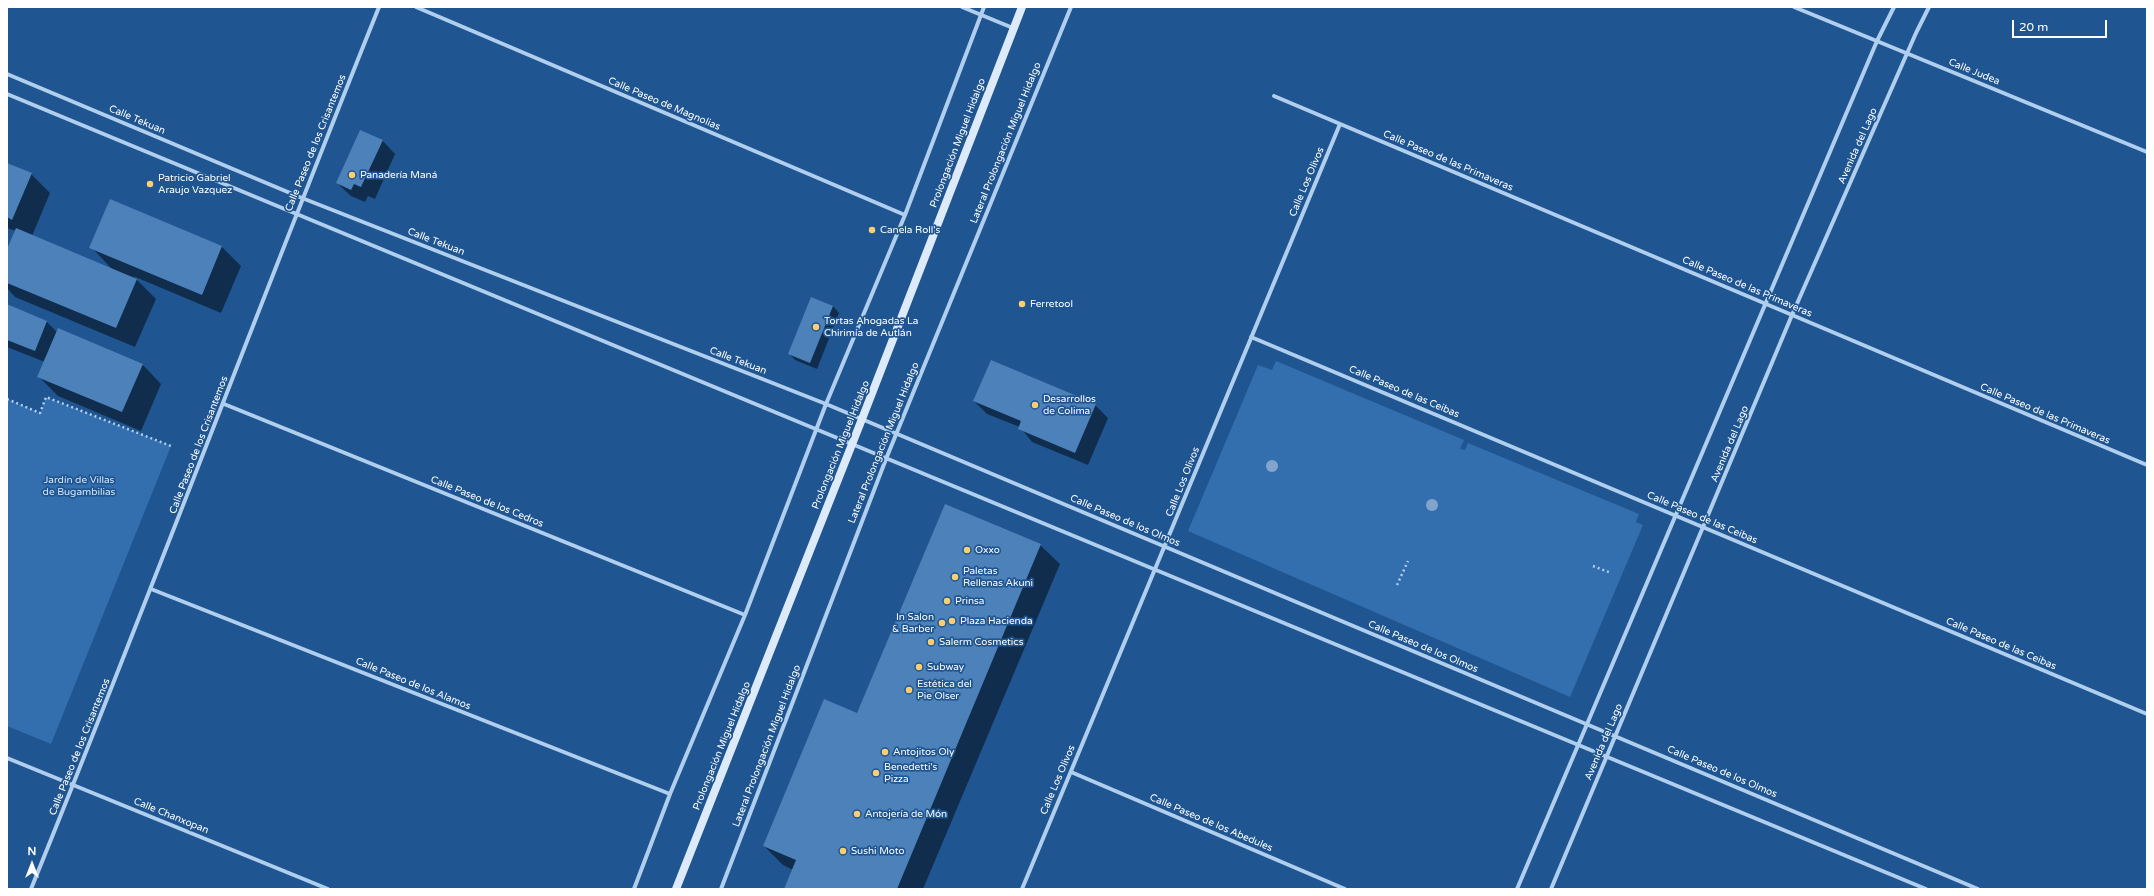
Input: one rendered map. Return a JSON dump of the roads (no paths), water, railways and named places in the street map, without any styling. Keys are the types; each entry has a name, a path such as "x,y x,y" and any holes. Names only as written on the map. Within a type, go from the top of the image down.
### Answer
{"main road":[{"name":"Prolongación Miguel Hidalgo","path":"676,889 862,420 1022,7"}],"street":[{"name":"Calle Paseo de los Crisantemos","path":"31,889 224,404 302,198 379,7"},
{"name":"Calle Paseo de Magnolias","path":"416,7 905,215"},
{"path":"962,7 1014,28"},
{"path":"634,889 670,794 745,615 826,404 905,215 984,7"},
{"name":"Lateral Prolongación Miguel Hidalgo","path":"721,889 886,458 1071,7"},
{"name":"Calle Judea","path":"1794,7 2147,152"},
{"path":"1517,889 1877,41 1894,7"},
{"name":"Avenida del Lago","path":"1551,889 1792,315 1929,7"},
{"name":"Calle Tekuan","path":"7,74 302,198 826,404 862,420"},
{"path":"7,94 1926,889"},
{"name":"Calle Paseo de las Primaveras","path":"1274,96 2147,465"},
{"name":"Calle Los Olivos","path":"1022,889 1340,124"},
{"name":"Calle Paseo de las Ceibas","path":"1251,337 2147,714"},
{"name":"Calle Paseo de los Cedros","path":"224,404 745,615"},
{"name":"Calle Paseo de los Olmos","path":"862,420 1978,889"},
{"name":"Calle Paseo de los Alamos","path":"150,589 670,794"},
{"name":"Calle Chanxopan","path":"7,758 328,889"},
{"name":"Calle Paseo de los Abedules","path":"1071,772 1345,889"}],"place":[{"name":"Panadería Maná","path":"352,175"},
{"name":"Patricio Gabriel Araujo Vazquez","path":"150,184"},
{"name":"Canela Roll's","path":"872,230"},
{"name":"Ferretool","path":"1022,304"},
{"name":"Tortas Ahogadas La Chirimía de Autlán","path":"816,327"},
{"name":"Desarrollos de Colima","path":"1035,405"},
{"name":"Oxxo","path":"967,550"},
{"name":"Paletas Rellenas Akuni","path":"955,577"},
{"name":"Prinsa","path":"947,601"},
{"name":"Plaza Hacienda","path":"952,621"},
{"name":"In Salon & Barber","path":"942,623"},
{"name":"Salerm Cosmetics","path":"931,642"},
{"name":"Subway","path":"919,667"},
{"name":"Estética del Pie Olser","path":"909,690"},
{"name":"Antojitos Oly","path":"885,752"},
{"name":"Benedetti's Pizza","path":"876,773"},
{"name":"Antojería de Món","path":"857,814"},
{"name":"Sushi Moto","path":"843,851"}],"park label":[{"name":"Jardín de Villas de Bugambilias","path":"79,486"}]}
